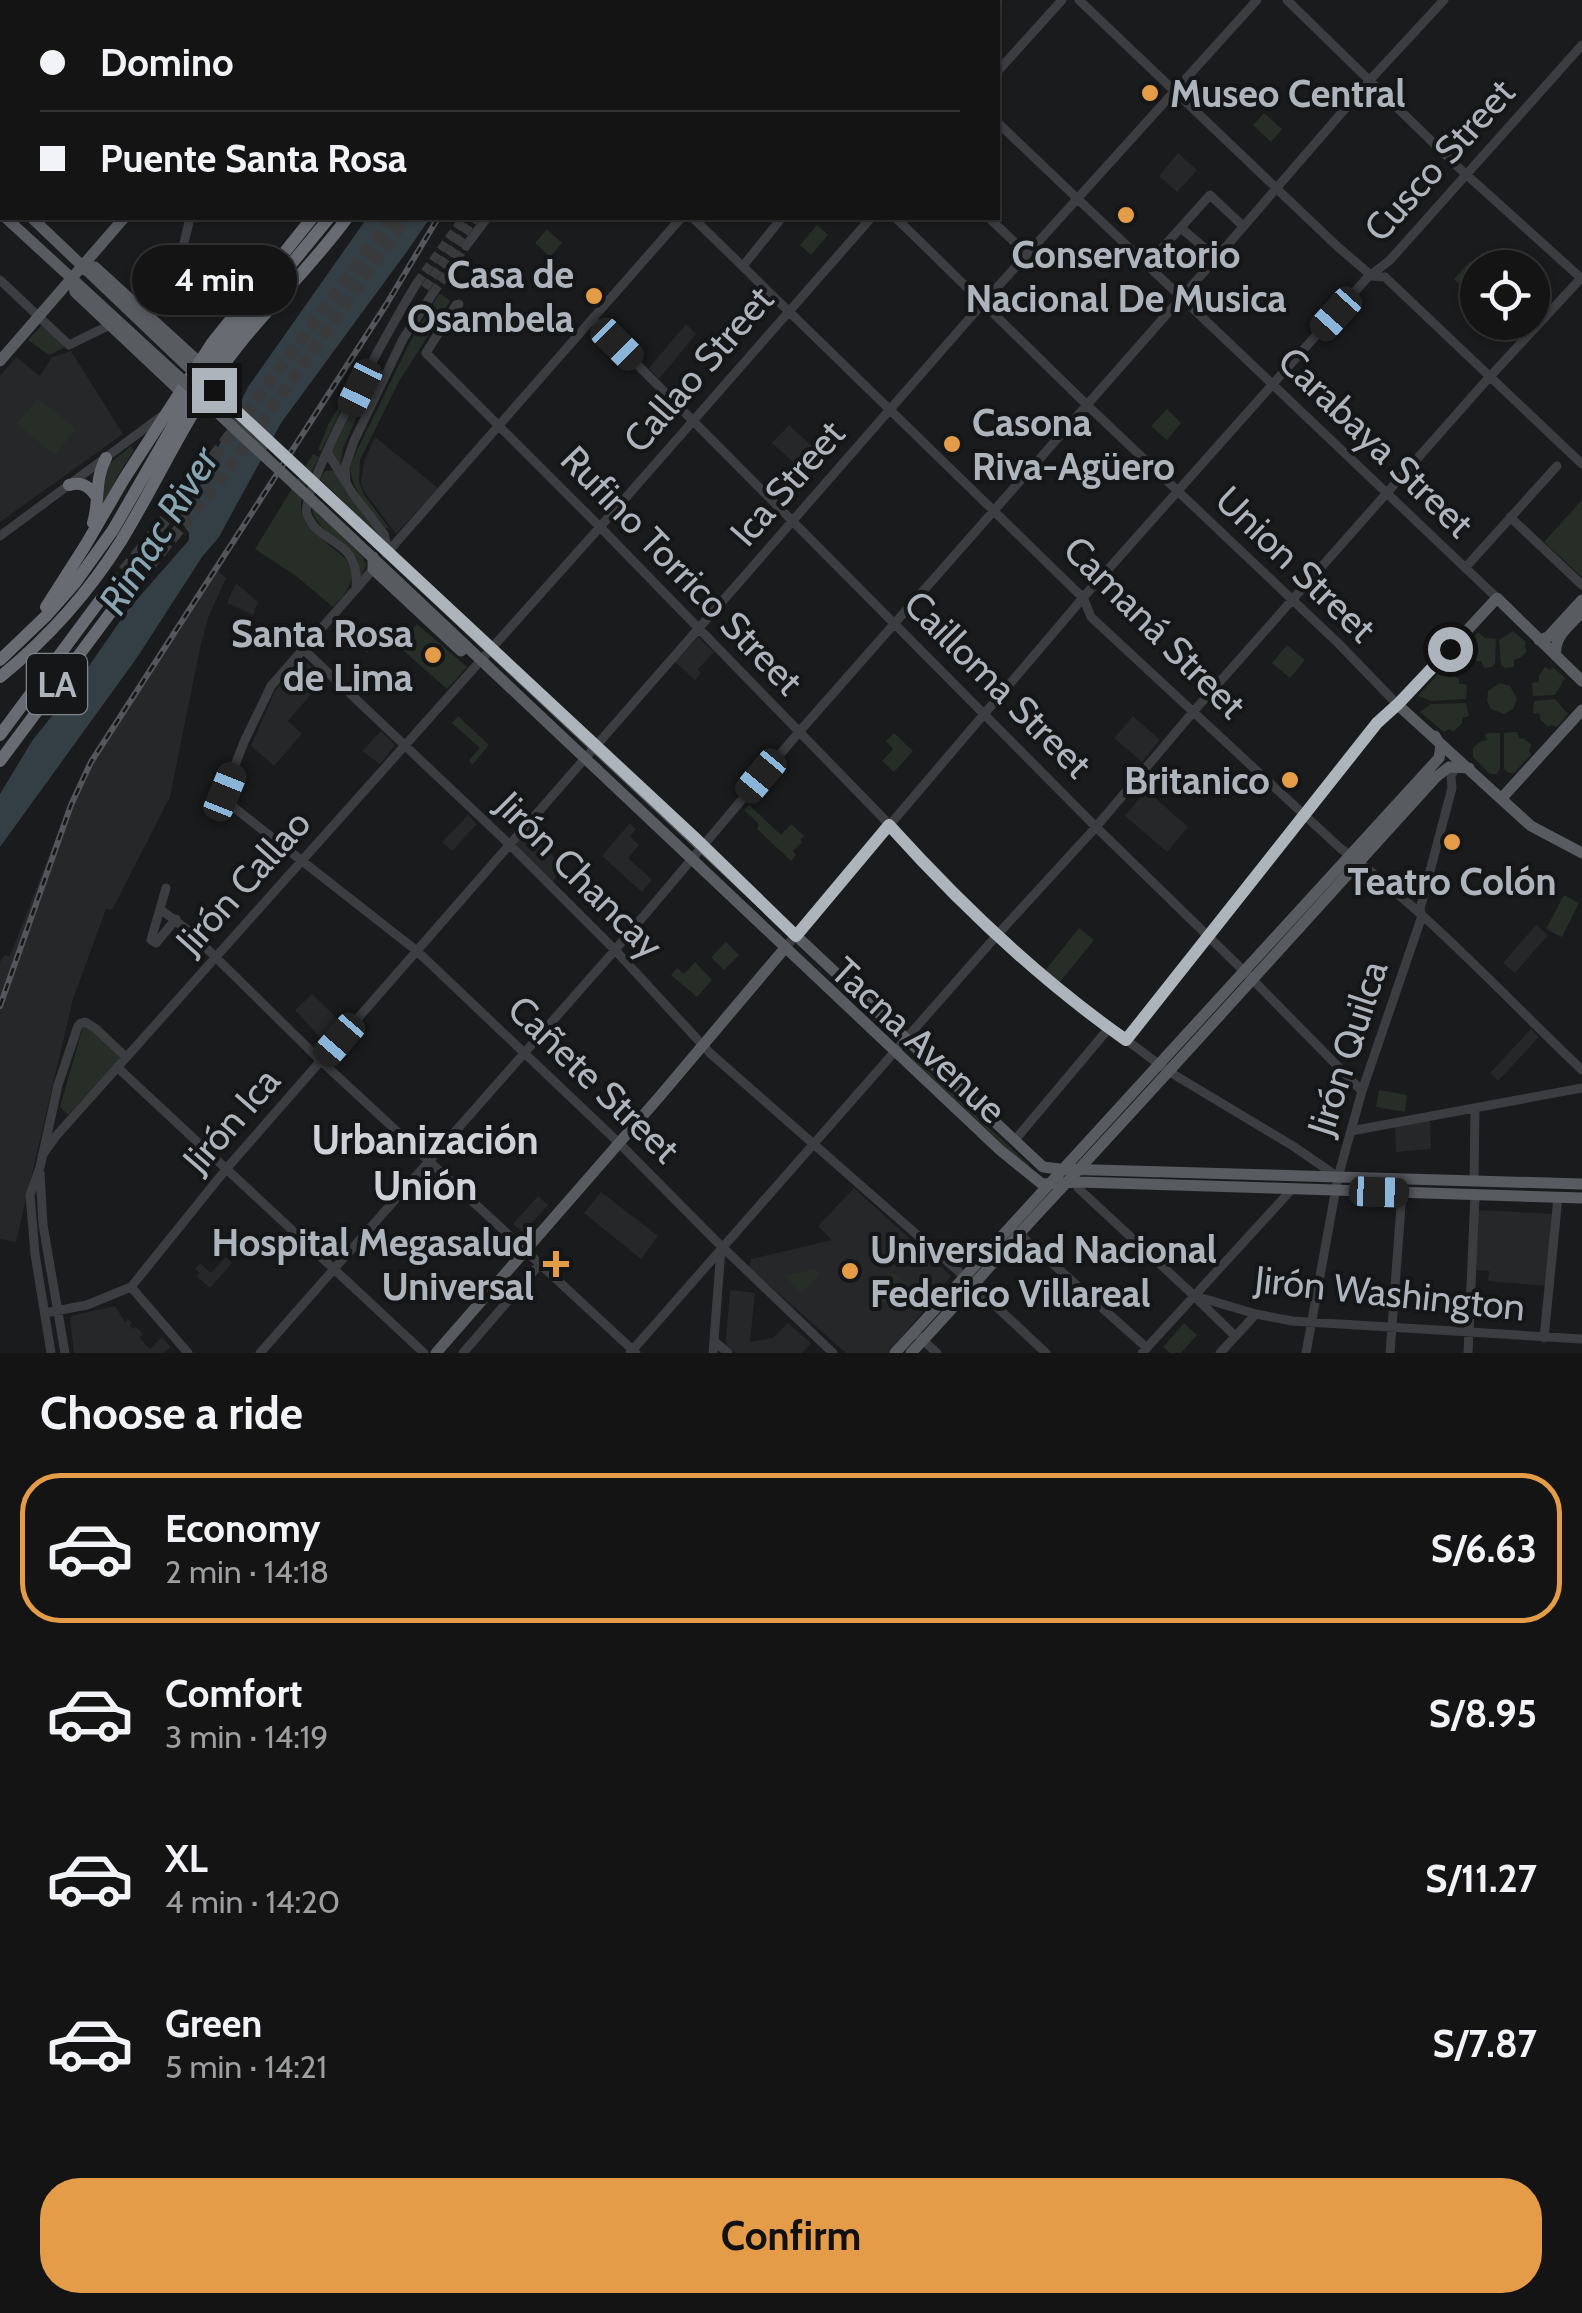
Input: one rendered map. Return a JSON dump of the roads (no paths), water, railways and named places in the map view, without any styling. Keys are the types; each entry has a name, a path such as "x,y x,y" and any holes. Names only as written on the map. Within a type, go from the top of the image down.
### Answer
{"highway":[{"path":"25,638 181,392 192,363 310,220"},
{"path":"0,660 75,584 113,530 206,368 326,220"},
{"path":"0,677 50,631 84,592 120,542 216,376 345,220"},
{"path":"85,546 96,515 98,476 106,458"},
{"path":"69,485 85,485 96,496"},
{"name":"LA","path":"0,735 101,599"},
{"name":"LA","path":"0,761 114,608"}],"main road":[{"path":"10,220 178,376 323,502"},
{"path":"34,220 192,363"},
{"path":"0,361 122,220"},
{"path":"83,268 96,267 148,316 378,560"},
{"path":"72,277 75,292 181,392"},
{"name":"Tacna Avenue","path":"378,560 490,649 704,844 1040,1165 1060,1170"},
{"name":"Tacna Avenue","path":"378,560 479,662 894,1053 1017,1166 1037,1181 1059,1187"},
{"path":"1398,704 1497,598"},
{"name":"Carabaya Street","path":"1497,598 1582,680"},
{"path":"1539,640 1548,637 1582,600"},
{"path":"1556,656 1557,639 1582,612"},
{"name":"Union Street","path":"1398,704 1531,826 1582,853"},
{"path":"1501,799 1582,710"},
{"path":"1355,858 1438,758 1441,746 1435,736"},
{"path":"895,1353 919,1336 1015,1230 1080,1169 1163,1068 1355,858 1436,777 1449,768 1463,767"},
{"path":"436,1353 783,950"},
{"path":"1059,1187 1060,1170 1163,1068"},
{"path":"1060,1170 1338,1177 1582,1202"},
{"path":"1059,1187 1402,1196 1582,1184"},
{"path":"911,1353 919,1336"}],"street":[{"path":"1000,69 1062,0"},
{"path":"1078,0 1275,189 1372,276 1384,277 1582,464"},
{"name":"Ica Street","path":"596,747 1027,254 1257,0"},
{"path":"160,909 189,930 321,1062 633,1352 1193,712 1582,278 1368,82 1287,0"},
{"path":"260,1353 616,950 798,732 1444,0"},
{"name":"Cusco Street","path":"783,950 1083,597 1367,278 1388,263 1582,45"},
{"name":"Carabaya Street","path":"1000,125 1497,598"},
{"path":"1147,265 1210,196 1242,226"},
{"path":"184,243 190,220"},
{"path":"466,246 486,220"},
{"path":"304,649 679,220"},
{"name":"Camaná Street","path":"695,220 1083,597 1091,617 1305,815 1422,916 1582,1070"},
{"path":"743,266 778,220"},
{"name":"Callao Street","path":"490,649 869,220"},
{"name":"Union Street","path":"898,220 1398,704"},
{"path":"991,220 1027,254"},
{"path":"1183,226 1218,256"},
{"path":"0,280 69,345 110,326"},
{"path":"356,588 354,560 316,527 307,514 308,499 327,452 417,283"},
{"path":"346,483 348,456 375,396 433,293"},
{"path":"148,316 174,305 234,302"},
{"name":"Rufino Torrico Street","path":"459,304 426,352 998,934 1049,982 1163,1068 1338,1177"},
{"path":"403,307 413,314 413,323"},
{"name":"Cailloma Street","path":"592,319 1362,1091"},
{"path":"360,388 365,396 375,396"},
{"path":"0,536 169,410"},
{"path":"327,452 384,534 378,560"},
{"path":"1465,568 1558,466"},
{"path":"1510,517 1582,584"},
{"name":"Jirón Chancay","path":"304,649 510,844 714,1056 1046,1353"},
{"name":"Cañete Street","path":"304,649 271,686 225,792 227,802 417,951 833,1353"},
{"name":"Jirón Callao","path":"41,1161 56,1136 490,649"},
{"path":"1126,1040 1377,723 1398,704"},
{"name":"Jirón Ica","path":"45,1314 87,1305 131,1287 227,1168 596,747"},
{"name":"Jirón Quilca","path":"1306,1353 1338,1177 1362,1091 1422,916 1420,908 1452,788 1451,776 1463,767"},
{"path":"166,888 151,940 155,943 176,920"},
{"path":"51,1353 35,1254 30,1199 34,1178 75,1030 85,1022 126,1057"},
{"path":"1014,1141 1109,1028"},
{"path":"117,1067 424,1353"},
{"path":"1351,1131 1582,1088"},
{"path":"1468,1353 1475,1108"},
{"path":"41,1161 43,1225 64,1353"},
{"name":"Tacna Avenue","path":"1059,1187 1195,1296 1235,1336"},
{"path":"1015,1230 1144,1350 1291,1191"},
{"path":"1390,1353 1402,1196"},
{"path":"1544,1338 1558,1201"},
{"path":"713,1353 722,1246"},
{"path":"462,1353 540,1264"},
{"path":"131,1287 188,1353"},
{"name":"Jirón Washington","path":"1195,1296 1256,1314 1312,1322 1582,1340"},
{"path":"1220,1353 1256,1314"},
{"path":"919,1336 937,1353"},
{"path":"714,1341 728,1353"}],"tunnel":[{"path":"101,599 186,494 391,220"},
{"path":"114,608 228,470 405,220"},
{"path":"417,283 463,220"},
{"path":"425,288 474,220"},
{"path":"433,293 466,246"}],"railway":[{"path":"0,1006 71,805 91,762 437,220"}],"place":[{"name":"Museo Central","path":"1150,93"},
{"name":"Conservatorio Nacional De Musica","path":"1126,215"},
{"name":"Casa de Osambela","path":"594,296"},
{"name":"Casona Riva-Agüero","path":"952,444"},
{"name":"Santa Rosa de Lima","path":"433,655"},
{"name":"Britanico","path":"1290,780"},
{"name":"Teatro Colón","path":"1452,842"},
{"name":"Hospital Megasalud Universal","path":"556,1264"},
{"name":"Universidad Nacional Federico Villareal","path":"850,1271"}],"district":[{"name":"Urbanización Unión","path":"425,1162"}],"water label":[{"name":"Rimac River","path":"158,530"}]}
